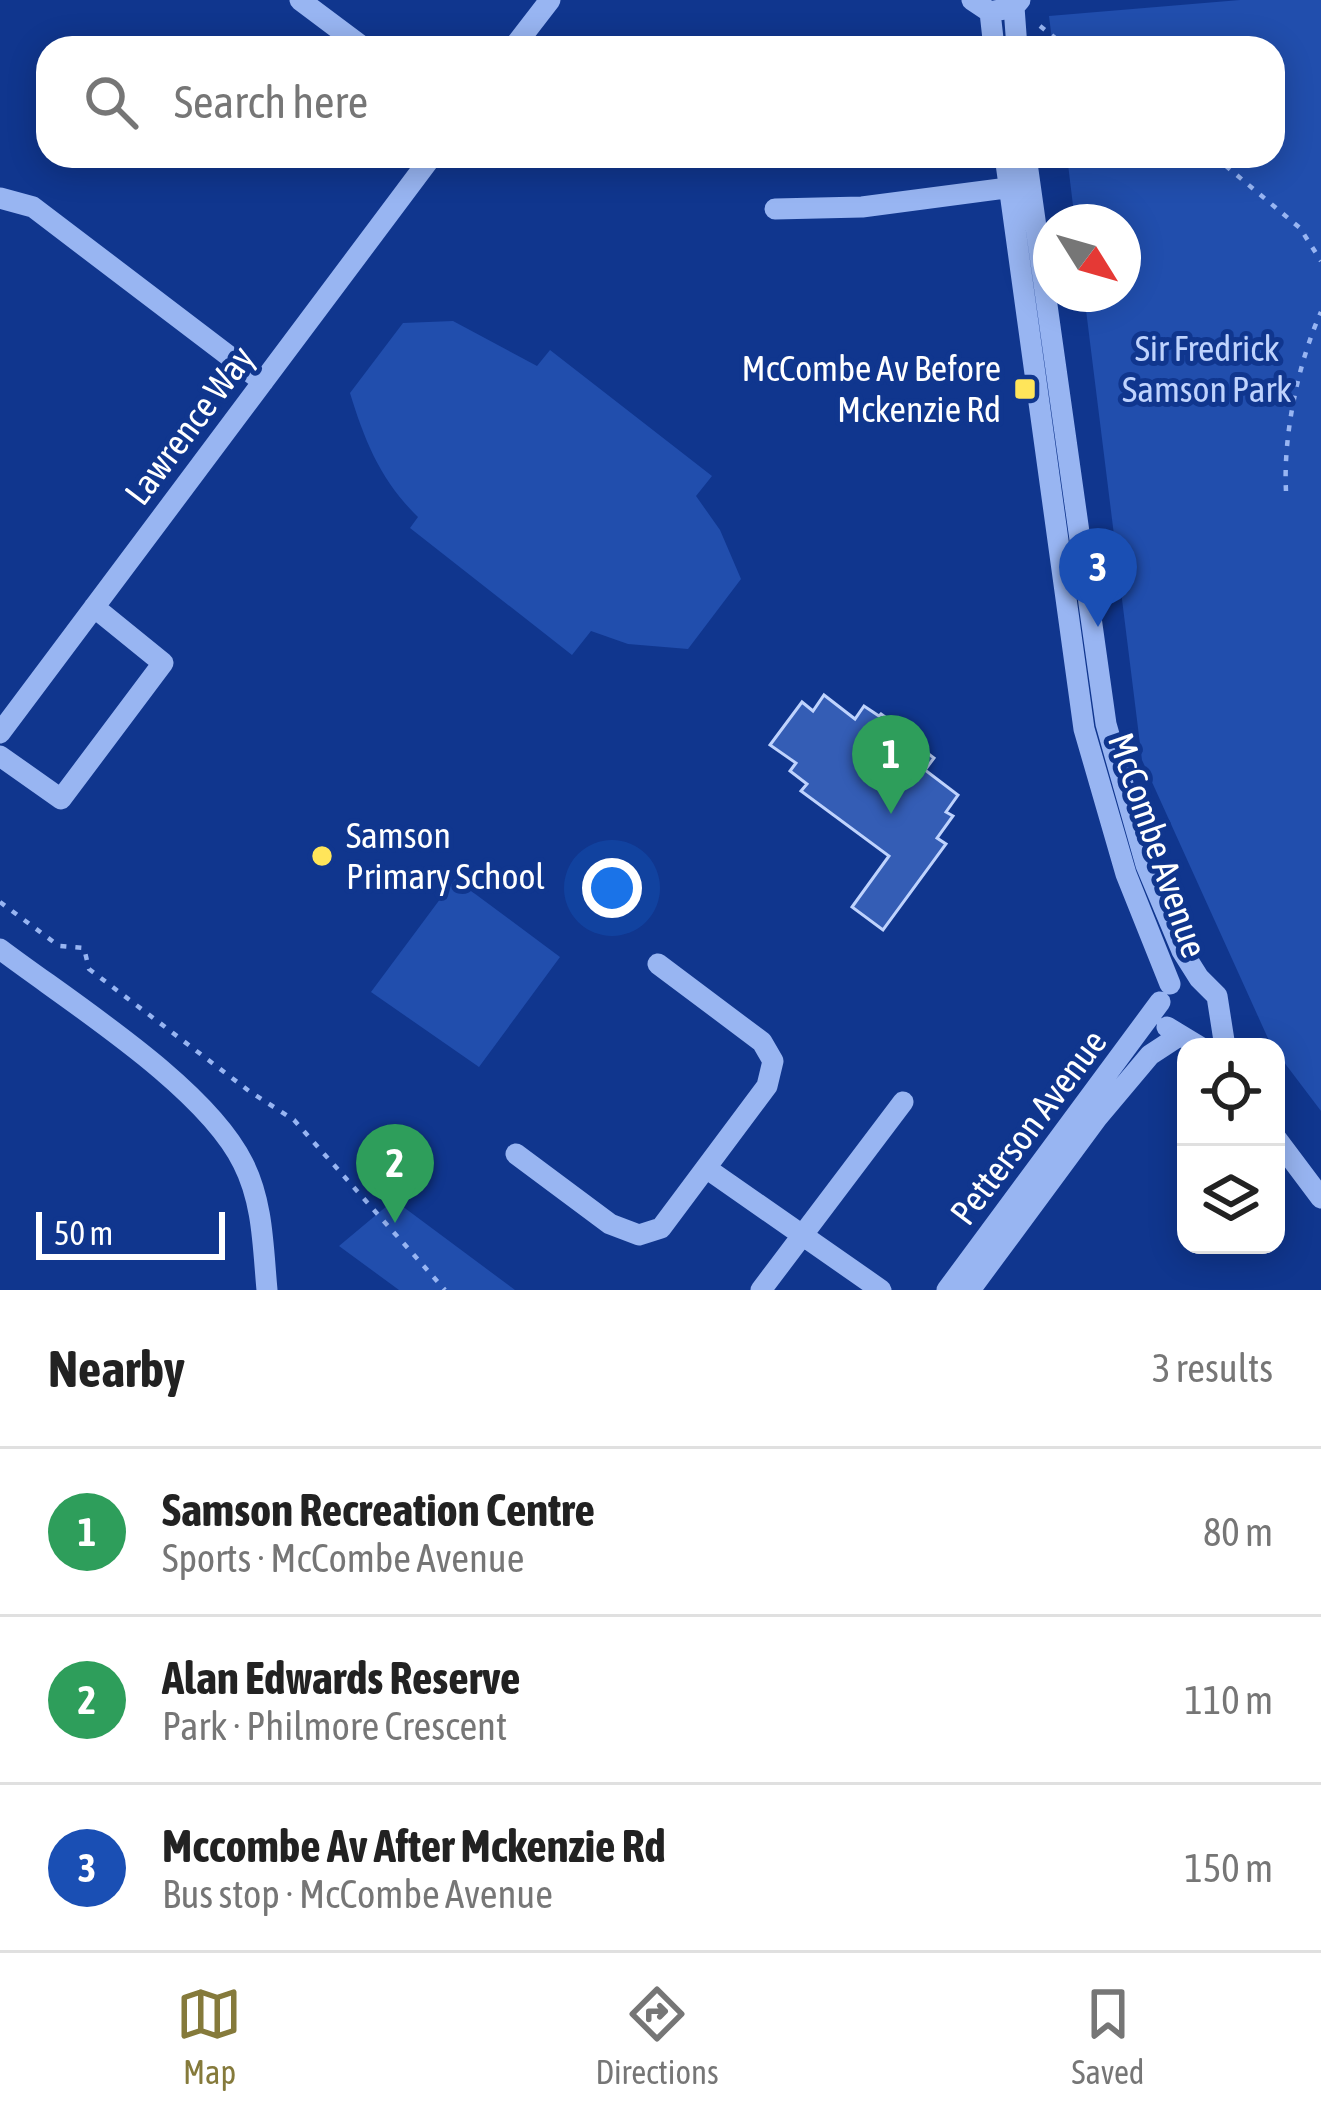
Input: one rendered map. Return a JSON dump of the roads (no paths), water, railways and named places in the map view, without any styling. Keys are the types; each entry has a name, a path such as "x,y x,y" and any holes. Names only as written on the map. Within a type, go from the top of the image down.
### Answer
{"street":[{"path":"300,0 348,36"},
{"path":"522,36 550,0"},
{"path":"990,36 981,6 1017,3 1017,36"},
{"name":"Lawrence Way","path":"0,733 423,168"},
{"name":"McCombe Avenue","path":"1010,168 1018,186 1106,724 1146,865 1198,979"},
{"name":"McCombe Avenue","path":"1023,168 1018,186 1084,729 1165,993 1163,1022 1186,1038"},
{"path":"775,209 862,207 1018,186"},
{"path":"0,198 33,207 263,382"},
{"path":"0,756 61,800 163,663 94,608"},
{"path":"0,949 185,1090 214,1121 242,1161 259,1203 267,1290"},
{"path":"516,1154 610,1224 639,1235 661,1228 706,1168 767,1086 773,1061 762,1042 658,964"},
{"name":"McCombe Avenue","path":"1165,993 1188,977 1215,991 1224,1038"},
{"name":"Petterson Avenue","path":"946,1290 1165,993"},
{"path":"1194,1038 1205,1033 1218,1016"},
{"name":"Petterson Avenue","path":"970,1290 1097,1118 1150,1055 1177,1045"},
{"path":"761,1290 903,1102"},
{"path":"1282,1146 1321,1198"},
{"path":"706,1168 881,1290"}],"place":[{"name":"McCombe Av Before Mckenzie Rd","path":"1025,389"},
{"name":"Mccombe Av After Mckenzie Rd","path":"1098,627"},
{"name":"Samson Recreation Centre","path":"891,814"},
{"name":"Samson Primary School","path":"322,856"},
{"name":"Alan Edwards Reserve","path":"395,1223"}],"park label":[{"name":"Sir Fredrick Samson Park","path":"1207,368"}]}
